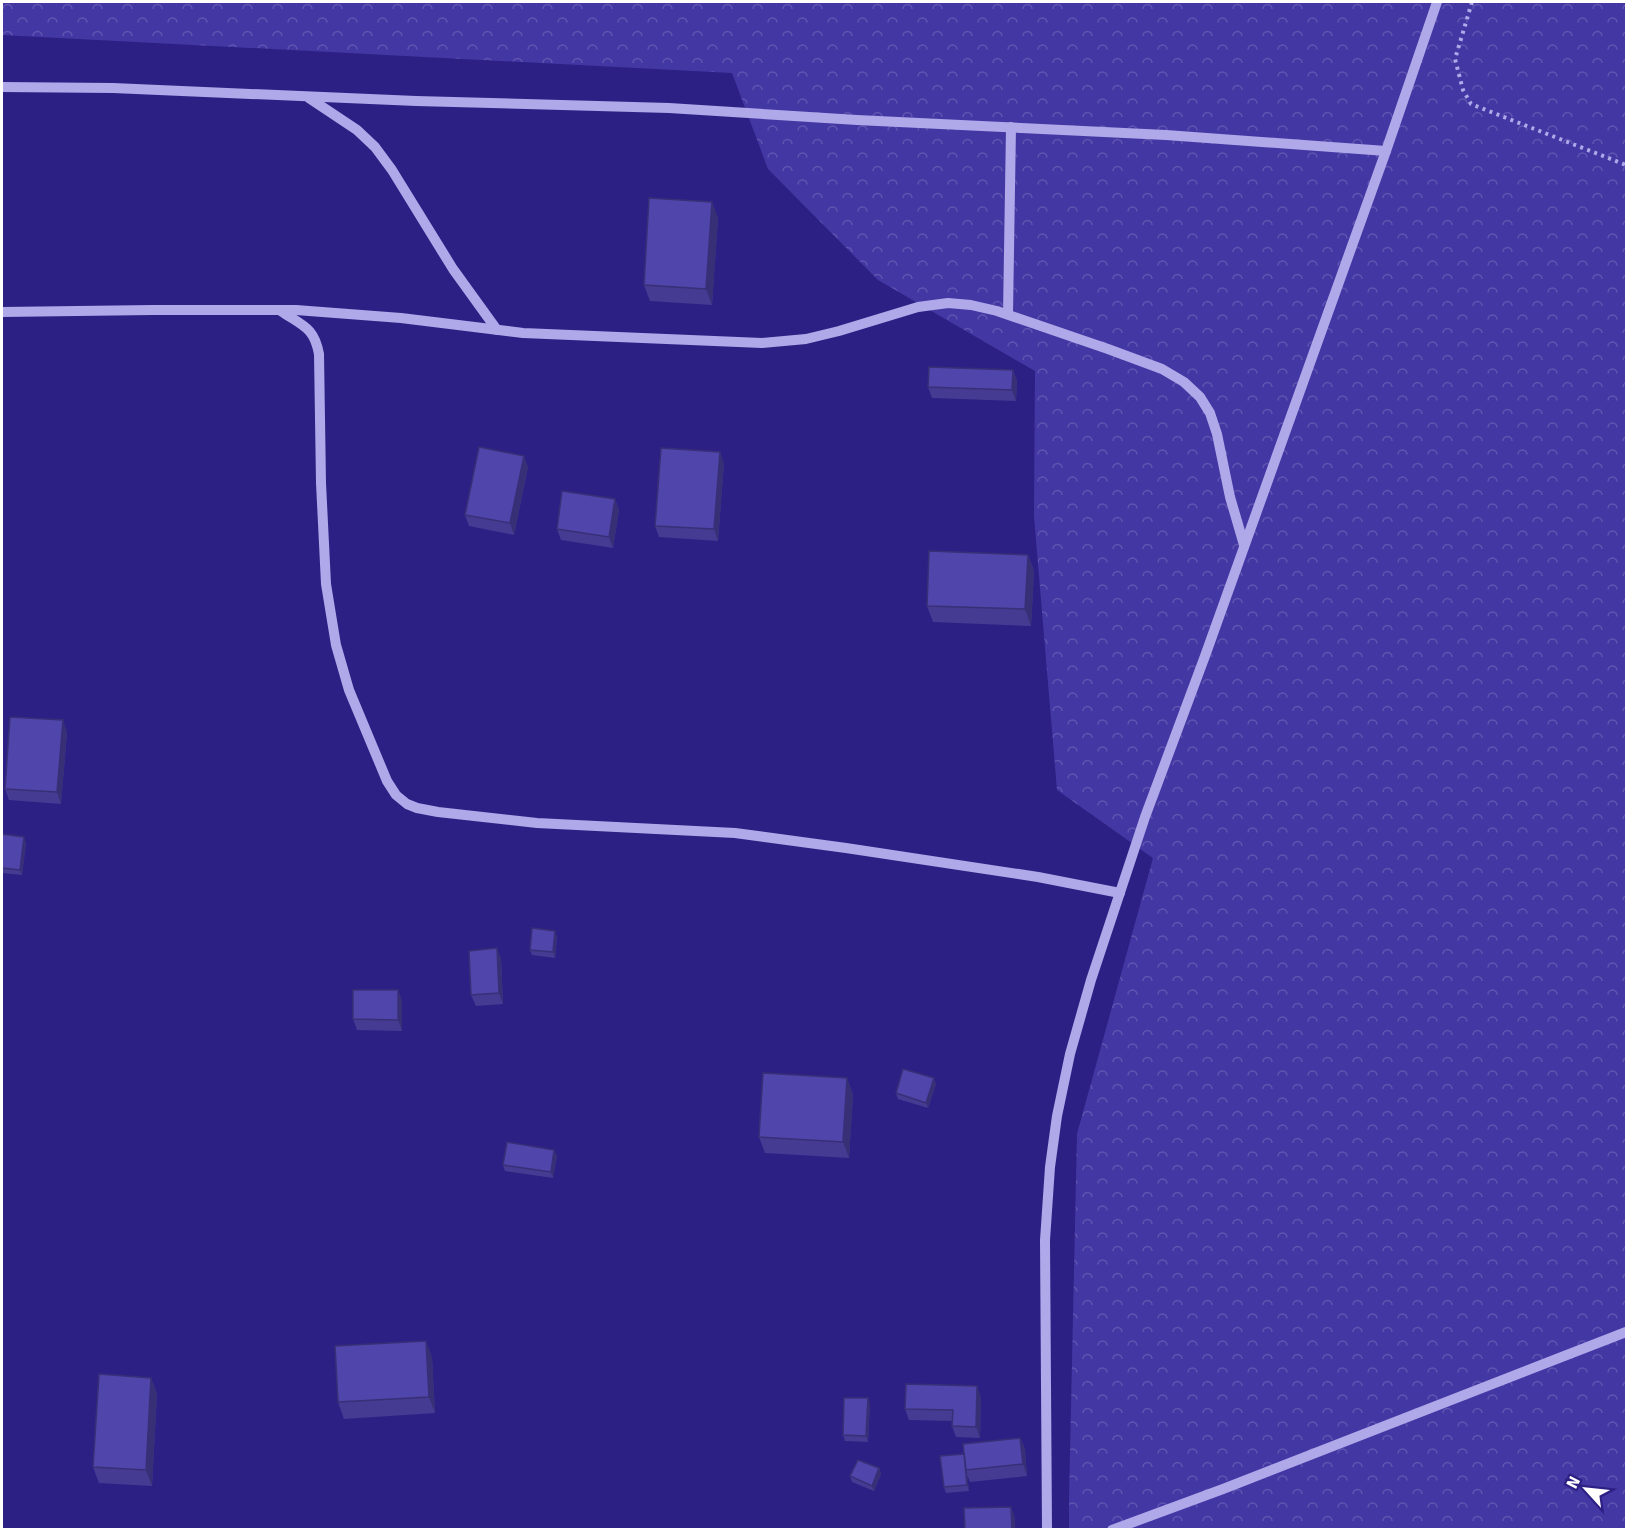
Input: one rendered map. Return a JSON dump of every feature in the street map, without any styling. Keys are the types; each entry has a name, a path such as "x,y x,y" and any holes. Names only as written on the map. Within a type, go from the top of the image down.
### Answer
{"street":[{"path":"1047,1530 1045,1240 1050,1167 1070,1054 1091,980 1145,817 1386,151 1437,2"},
{"path":"2,87 114,88 416,101 669,108 1166,135 1386,151"},
{"path":"307,97 357,130 375,147 392,170 453,269 497,330"},
{"path":"1008,314 1011,127"},
{"path":"2,312 296,310 401,318 523,333 762,343 806,339 918,307 948,303 971,305 1008,314 1108,349 1162,369 1184,382 1200,397 1210,414 1244,545"},
{"path":"281,311 308,329 314,336 319,354 321,494 326,584 336,645 349,690 387,781 396,795 406,804 438,812 537,824 735,833 1038,877 1120,893"},
{"path":"1112,1530 1234,1485 1626,1332"}],"path":[{"path":"1472,2 1455,59 1463,90 1471,104 1626,165"}],"green space":[{"path":"2,2 1626,2 1626,1529 1069,1529 1077,1134 1153,858 1057,790 1034,516 1035,371 878,280 768,169 732,73 2,35"}],"building":[{"path":"649,198 712,202 706,289 644,285"},
{"path":"929,367 1013,370 1012,390 928,387"},
{"path":"479,447 524,456 510,523 465,515"},
{"path":"661,448 720,452 714,529 655,526"},
{"path":"562,491 615,499 609,537 557,529"},
{"path":"929,551 1028,555 1025,609 927,606"},
{"path":"10,717 63,720 57,792 5,789"},
{"path":"2,834 24,837 20,870 2,868"},
{"path":"532,928 555,931 553,952 530,950"},
{"path":"497,948 499,993 471,995 469,951"},
{"path":"353,990 398,990 398,1020 353,1019"},
{"path":"903,1069 934,1078 926,1103 896,1093"},
{"path":"763,1073 847,1078 843,1142 759,1137"},
{"path":"507,1142 554,1150 551,1172 503,1165"},
{"path":"426,1341 429,1397 338,1402 335,1346"},
{"path":"99,1374 151,1378 146,1470 93,1467"},
{"path":"906,1384 977,1386 976,1427 952,1426 953,1410 905,1409"},
{"path":"844,1398 868,1398 866,1436 843,1435"},
{"path":"1020,1438 1023,1464 966,1470 963,1444"},
{"path":"964,1454 967,1485 944,1487 940,1456"},
{"path":"858,1460 879,1468 872,1486 850,1476"},
{"path":"1011,1507 1012,1530 965,1530 964,1508"}]}
